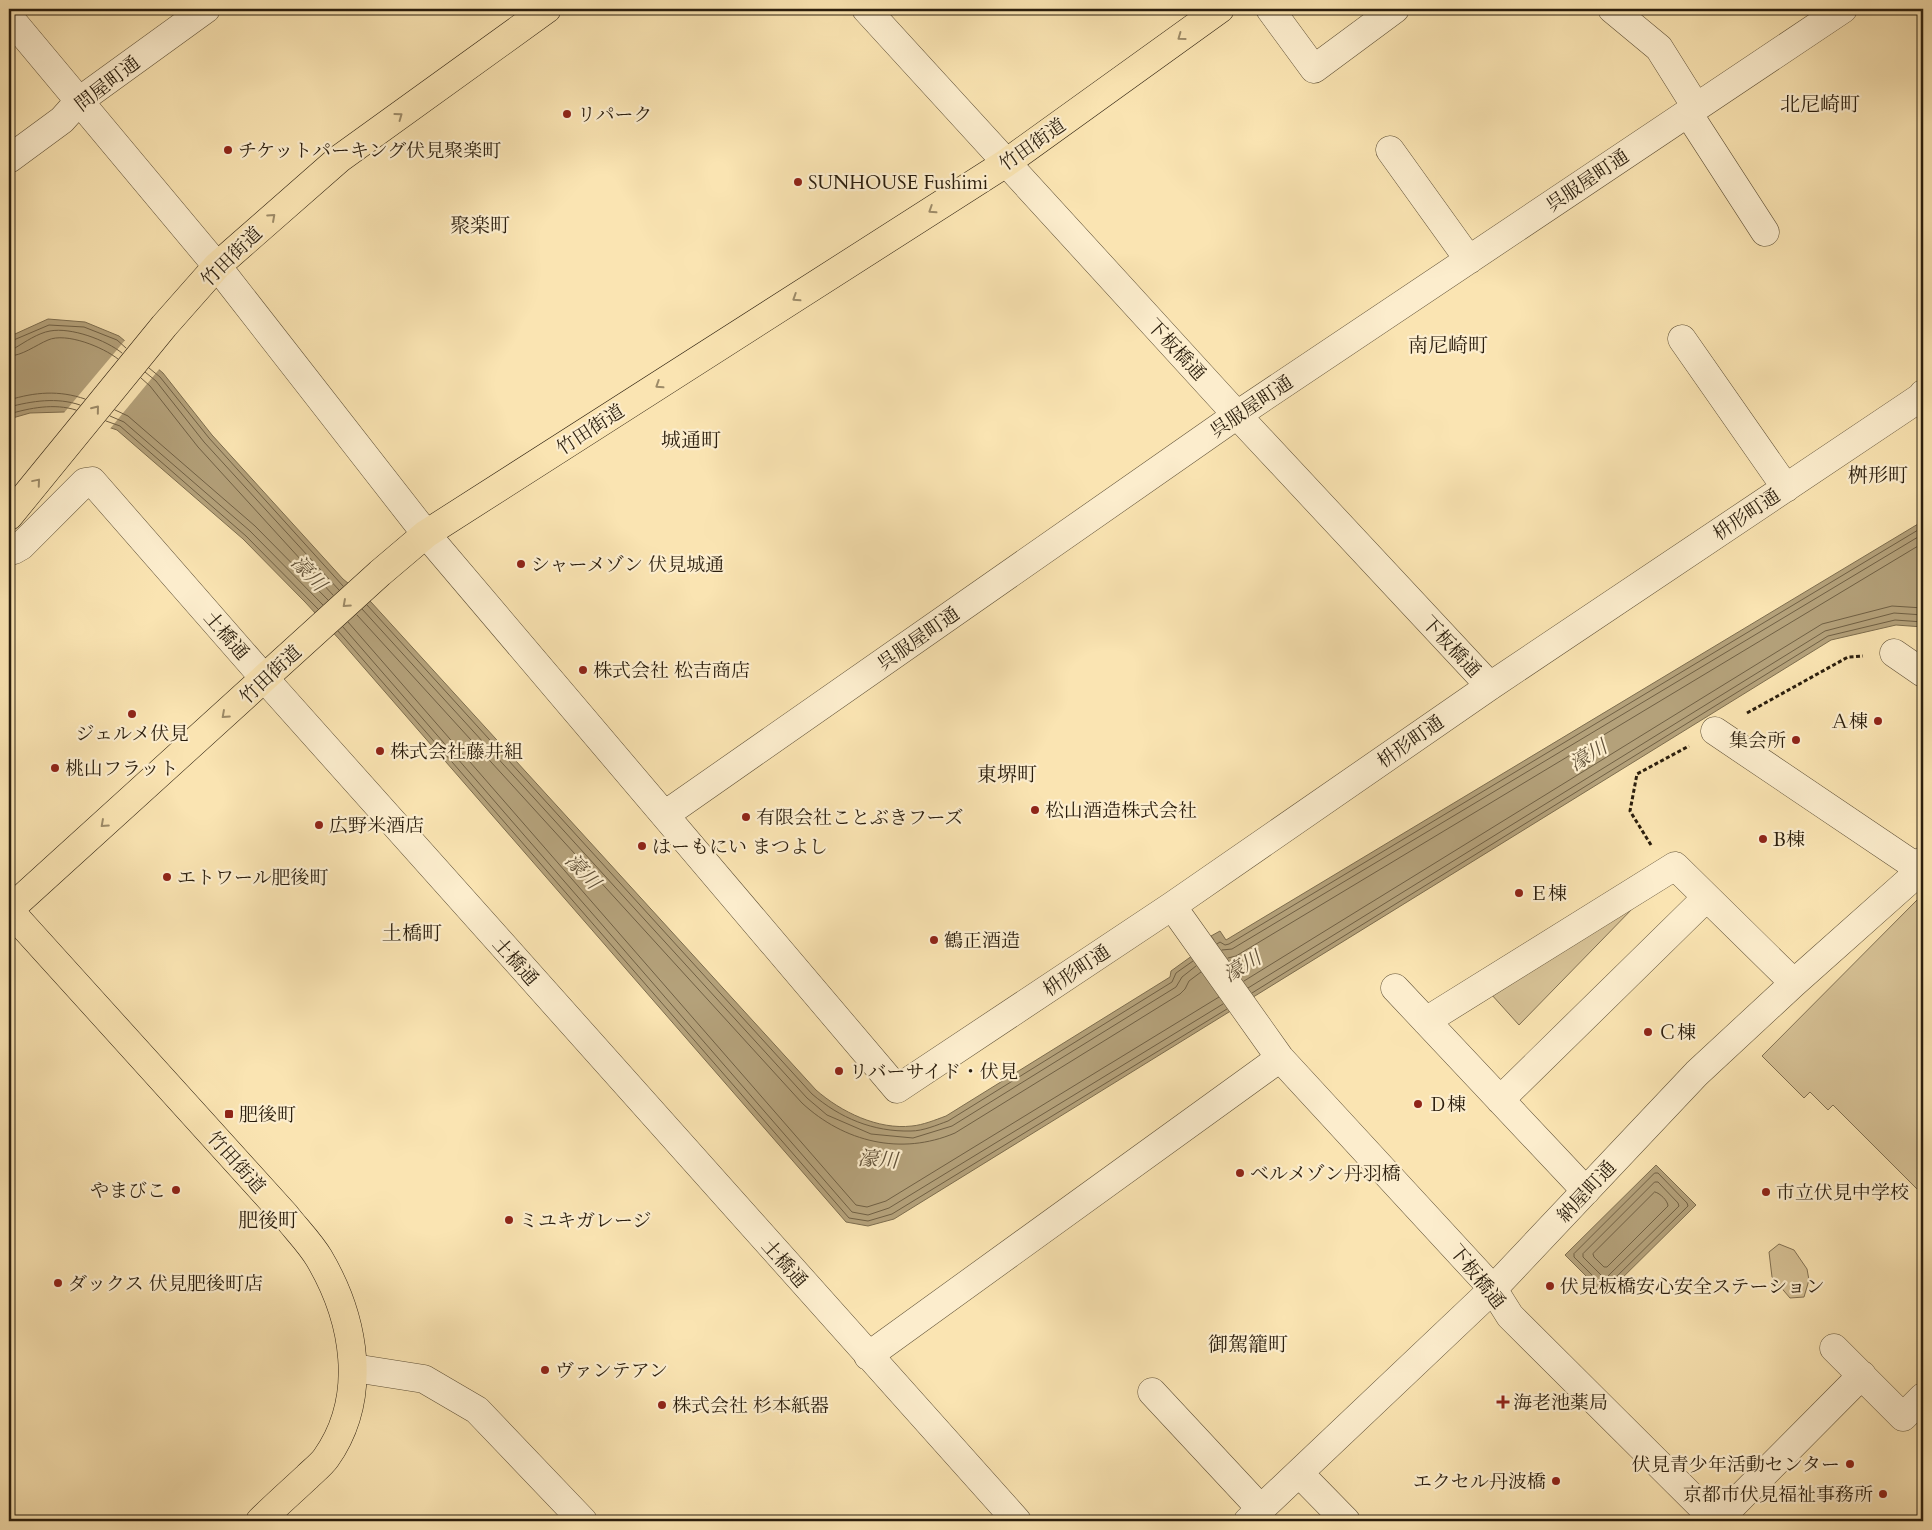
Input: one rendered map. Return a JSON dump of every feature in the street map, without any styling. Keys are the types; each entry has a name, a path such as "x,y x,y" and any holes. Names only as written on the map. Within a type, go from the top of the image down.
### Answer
{"main road":[{"name":"竹田街道","path":"9,516 164,326 217,266 339,159 547,9"},
{"name":"竹田街道","path":"260,1521 325,1459 342,1429 351,1399 354,1368 349,1330 337,1294 318,1256 248,1172 9,910 265,679 312,634 426,534 1006,163 1220,9"}],"street":[{"name":"問屋町通","path":"9,158 62,120 79,102 206,9"},
{"name":"下板橋通","path":"866,9 1237,414 1490,686"},
{"path":"1270,9 1314,69 1395,9"},
{"path":"1612,9 1658,48 1692,110 1765,232"},
{"name":"呉服屋町通","path":"666,814 1237,414 1843,9"},
{"path":"9,17 217,266 426,534 666,814"},
{"path":"1390,150 1469,260"},
{"path":"1682,339 1786,488"},
{"name":"枡形町通","path":"666,814 897,1089 1172,906 1490,686 1923,394"},
{"name":"土橋通","path":"9,550 14,550 21,546 85,482 92,480 265,679 1017,1521"},
{"path":"1894,653 1923,673"},
{"path":"1715,731 1921,865"},
{"name":"納屋町通","path":"1255,1515 1493,1289 1697,1073 1912,878 1921,865"},
{"path":"1426,1022 1674,866 1794,983"},
{"path":"1500,1100 1706,898"},
{"name":"下板橋通","path":"1172,906 1280,1058 1493,1289 1510,1316 1716,1521"},
{"path":"1395,988 1586,1191"},
{"path":"868,1356 1280,1058"},
{"path":"1834,1348 1903,1417 1923,1397"},
{"path":"354,1368 424,1379 477,1410 583,1521"},
{"path":"1716,1521 1862,1375"},
{"path":"1152,1392 1255,1515"},
{"path":"1299,1473 1346,1521"}],"shaded area":[{"path":"1923,894 1923,1195 1833,1105 1828,1110 1810,1092 1804,1098 1762,1056"},
{"path":"1636,905 1519,1025 1491,994"},
{"path":"1779,1244 1794,1250 1807,1269 1809,1280 1804,1297 1790,1298 1772,1277 1769,1252"}],"water":[{"name":"濠川","path":"48,319 85,322 119,336 163,373 212,435 343,579 371,602 816,1090 848,1112 886,1125 899,1127 916,1125 946,1116 1170,977 1171,971 1214,940 1211,936 1220,931 1226,940 1923,521 1923,627 1896,625 1831,640 894,1219 868,1226 846,1222 339,639 243,539 117,430 64,412 30,413 9,419 9,339 15,334"},
{"path":"1656,1165 1696,1205 1605,1295 1565,1255"}],"pier":[{"path":"126,339 161,367 109,430 63,414"}],"place":[{"name":"リパーク","path":"567,114"},
{"name":"チケットパーキング伏見聚楽町","path":"228,150"},
{"name":"SUNHOUSE Fushimi","path":"798,182"},
{"name":"シャーメゾン 伏見城通","path":"521,564"},
{"name":"株式会社 松吉商店","path":"583,670"},
{"name":"ジェルメ伏見","path":"132,714"},
{"name":"Ａ棟","path":"1878,721"},
{"name":"集会所","path":"1796,740"},
{"name":"株式会社藤井組","path":"380,751"},
{"name":"桃山フラット","path":"55,768"},
{"name":"松山酒造株式会社","path":"1035,810"},
{"name":"有限会社ことぶきフーズ","path":"746,817"},
{"name":"広野米酒店","path":"319,825"},
{"name":"B棟","path":"1763,839"},
{"name":"はーもにい まつよし","path":"642,846"},
{"name":"エトワール肥後町","path":"167,877"},
{"name":"Ｅ棟","path":"1519,893"},
{"name":"鶴正酒造","path":"934,940"},
{"name":"Ｃ棟","path":"1648,1032"},
{"name":"リバーサイド・伏見","path":"839,1071"},
{"name":"Ｄ棟","path":"1418,1104"},
{"name":"肥後町","path":"229,1114"},
{"name":"ベルメゾン丹羽橋","path":"1240,1173"},
{"name":"やまびこ","path":"176,1190"},
{"name":"市立伏見中学校","path":"1766,1192"},
{"name":"ミユキガレージ","path":"509,1220"},
{"name":"ダックス 伏見肥後町店","path":"58,1283"},
{"name":"伏見板橋安心安全ステーション","path":"1550,1286"},
{"name":"ヴァンテアン","path":"545,1370"},
{"name":"海老池薬局","path":"1503,1402"},
{"name":"株式会社 杉本紙器","path":"662,1405"},
{"name":"伏見青少年活動センター","path":"1850,1464"},
{"name":"エクセル丹波橋","path":"1556,1481"},
{"name":"京都市伏見福祉事務所","path":"1883,1494"}],"district":[{"name":"北尼崎町","path":"1820,104"},
{"name":"聚楽町","path":"480,225"},
{"name":"南尼崎町","path":"1448,345"},
{"name":"城通町","path":"691,440"},
{"name":"桝形町","path":"1878,475"},
{"name":"東堺町","path":"1007,774"},
{"name":"土橋町","path":"412,933"},
{"name":"肥後町","path":"268,1220"},
{"name":"御駕籠町","path":"1248,1344"}]}
